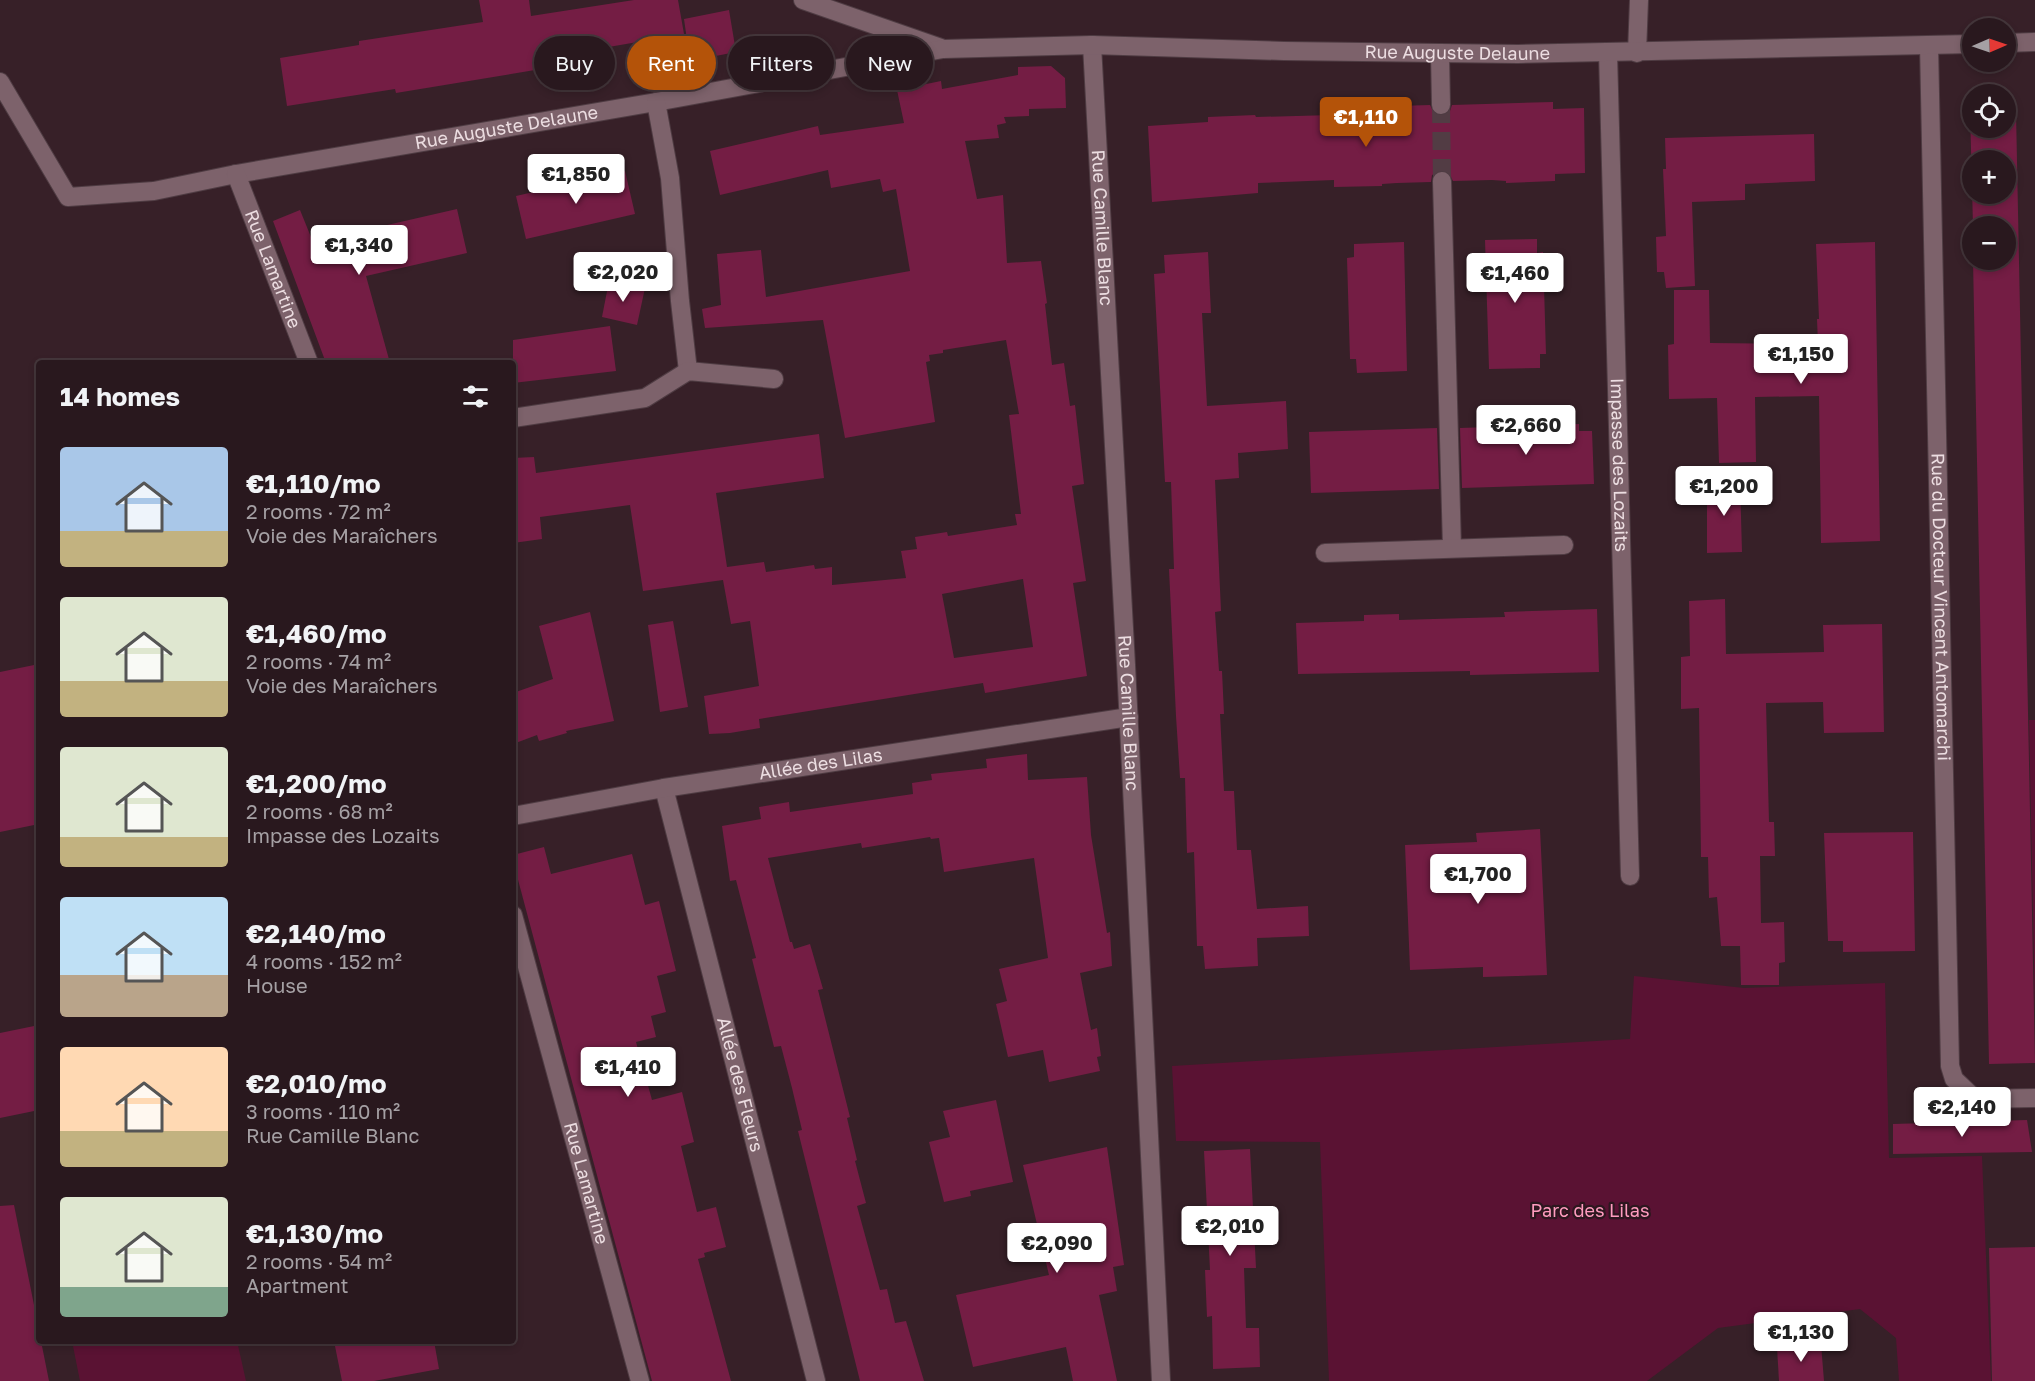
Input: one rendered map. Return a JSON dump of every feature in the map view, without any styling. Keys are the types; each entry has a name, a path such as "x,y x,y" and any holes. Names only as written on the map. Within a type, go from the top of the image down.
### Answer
{"street":[{"name":"Rue Auguste Delaune","path":"803,0 943,49"},
{"path":"1637,53 1639,0"},
{"path":"2016,43 2035,42"},
{"name":"Rue Auguste Delaune","path":"0,82 68,197 154,191 236,174 656,102 943,49 1092,45 1440,54 1637,53 1962,44"},
{"name":"Rue Camille Blanc","path":"1092,45 1129,717 1161,1381"},
{"name":"Rue du Docteur Vincent Antomarchi","path":"1929,45 1950,1066 1954,1079 1975,1099 2035,1098"},
{"name":"Impasse des Lozaits","path":"1608,53 1630,876"},
{"path":"1440,54 1441,105"},
{"path":"656,102 670,178 687,370"},
{"name":"Rue Lamartine","path":"236,174 308,360"},
{"path":"1442,181 1452,548"},
{"path":"516,418 645,398 687,370 774,380"},
{"path":"1325,553 1564,545"},
{"name":"Allée des Lilas","path":"516,815 664,788 1129,717"},
{"name":"Allée des Fleurs","path":"664,788 816,1381"},
{"name":"Rue Lamartine","path":"516,926 640,1381"}],"green space":[{"path":"2029,720 2035,720 2035,1013"},
{"name":"Parc des Lilas","path":"1634,976 1744,988 1885,983 1889,1158 1982,1156 1991,1381 1899,1381 1896,1338 1860,1309 1718,1328 1647,1381 1329,1381 1320,1142 1176,1141 1172,1066 1630,1039"},
{"path":"73,1344 238,1344 246,1381 80,1381"}],"building":[{"path":"479,0 529,0 531,16 634,0 678,0 684,34 627,36 627,44 615,46 615,36 534,36 534,70 396,93 395,89 287,106 280,58 359,45 359,41 483,22"},
{"path":"729,10 733,36 728,36 728,54 716,56 716,36 686,36 684,19"},
{"path":"1051,66 1065,78 1066,108 1029,109 1029,116 1004,117 1006,123 997,125 999,138 965,141 977,199 1003,195 1007,263 1041,261 1052,365 1064,363 1070,406 1075,405 1084,484 1072,486 1086,581 1073,583 1087,676 985,693 983,683 759,719 760,728 709,734 704,696 759,686 750,621 731,624 723,580 643,591 630,505 540,517 542,539 516,543 516,458 534,457 536,473 819,434 824,478 716,493 727,567 764,562 766,572 814,565 815,569 832,567 832,585 906,578 901,551 917,549 915,537 947,532 948,536 1017,525 1015,514 1021,514 1009,415 1019,414 1006,340 943,350 943,353 929,355 930,361 926,362 935,422 845,438 823,320 705,328 702,309 721,305 717,254 761,250 766,297 910,271 896,189 883,192 880,179 831,188 828,170 720,195 710,151 818,126 820,135 904,123 897,90 933,90 933,83 941,81 942,89 1018,75 1018,67","holes":["1023,579 1033,647 954,658 942,594"]},
{"path":"1553,102 1553,109 1584,108 1585,173 1555,174 1555,181 1506,183 1506,181 1492,180 1453,181 1448,171 1441,170 1432,175 1431,182 1334,187 1334,180 1258,183 1258,193 1152,202 1148,126 1208,122 1208,117 1332,115 1332,108 1430,105 1435,115 1442,116 1450,111 1452,105"},
{"path":"2016,111 2035,1063 1989,1064 1973,270 2016,270 2016,216 1973,216 1972,204 2016,204 2016,150 1971,150 1971,138 2016,138"},
{"path":"1814,134 1815,181 1745,184 1745,200 1692,202 1695,286 1666,288 1664,272 1657,272 1656,237 1666,236 1663,169 1666,169 1665,138"},
{"path":"625,171 635,214 526,239 516,196"},
{"path":"457,209 467,253 366,276 389,360 325,360 273,221 300,210 313,242"},
{"path":"1537,239 1537,253 1543,252 1546,354 1540,354 1540,368 1489,369 1485,240"},
{"path":"1404,242 1407,371 1357,373 1356,359 1350,359 1347,258 1354,257 1354,244"},
{"path":"1875,242 1880,541 1821,543 1819,396 1755,397 1756,462 1719,463 1717,398 1669,399 1668,345 1674,344 1674,290 1709,290 1710,343 1818,344 1816,244"},
{"path":"1208,252 1211,313 1202,313 1207,406 1286,401 1288,449 1238,453 1239,478 1215,480 1221,611 1215,612 1219,671 1222,671 1224,714 1220,714 1224,791 1234,791 1237,850 1251,850 1257,909 1308,906 1309,936 1257,938 1258,966 1205,969 1203,946 1197,946 1194,852 1187,853 1185,778 1180,778 1169,569 1174,569 1171,482 1165,482 1154,274 1165,273 1164,255"},
{"path":"609,281 645,288 637,325 602,317"},
{"path":"610,326 616,371 516,383 513,340"},
{"path":"1579,424 1579,431 1592,431 1594,484 1462,488 1460,428"},
{"path":"1437,428 1439,489 1311,493 1309,432"},
{"path":"1740,481 1742,552 1707,553 1707,482"},
{"path":"1725,599 1726,654 1824,652 1823,625 1882,624 1884,732 1824,733 1823,702 1766,703 1769,822 1774,822 1775,856 1760,856 1761,923 1784,922 1785,962 1779,963 1779,985 1741,985 1740,946 1721,946 1717,897 1709,898 1708,857 1701,857 1699,708 1681,709 1681,657 1690,656 1689,601"},
{"path":"1597,609 1599,672 1470,675 1470,671 1298,674 1296,623 1364,621 1364,615 1399,614 1399,620 1505,617 1504,612"},
{"path":"590,612 614,721 566,731 567,733 539,741 537,735 516,743 516,692 553,679 539,626"},
{"path":"673,621 688,707 660,712 648,625"},
{"path":"36,665 36,825 0,832 0,672"},
{"path":"1027,754 1028,780 1087,777 1091,835 1107,933 1110,932 1112,966 1080,973 1091,1030 1097,1028 1101,1056 1097,1057 1100,1071 1049,1082 1043,1050 1008,1057 996,1004 1007,1001 999,969 1048,958 1034,858 944,872 939,838 931,839 930,837 862,848 861,843 768,858 790,942 794,949 810,944 823,989 818,990 850,1117 847,1118 857,1160 855,1161 866,1203 857,1206 880,1290 887,1289 895,1323 906,1321 924,1381 860,1381 798,1131 802,1130 792,1088 781,1046 774,1047 752,959 756,958 736,880 730,881 722,826 761,819 759,807 789,802 790,812 913,794 912,783 932,780 931,774 987,768 986,759"},
{"path":"1540,829 1547,975 1483,977 1483,967 1410,970 1405,845 1477,842 1476,833"},
{"path":"1913,832 1915,951 1843,952 1843,941 1828,941 1824,833"},
{"path":"544,847 551,874 632,854 645,905 659,901 676,971 657,976 666,1012 651,1016 656,1037 636,1042 652,1100 682,1092 694,1142 681,1146 697,1212 716,1207 726,1247 704,1253 705,1257 698,1259 731,1381 652,1381 516,872 516,854"},
{"path":"36,1026 36,1111 0,1118 0,1033"},
{"path":"996,1100 1013,1182 970,1191 971,1196 944,1202 929,1142 950,1137 943,1111"},
{"path":"2027,1120 2032,1152 1893,1154 1893,1124"},
{"path":"1107,1147 1124,1265 1113,1267 1117,1291 1099,1295 1117,1381 1073,1381 1066,1347 973,1367 956,1295 1049,1275 1023,1165"},
{"path":"1250,1149 1256,1268 1244,1268 1246,1328 1259,1328 1260,1367 1213,1369 1212,1316 1207,1317 1205,1270 1210,1270 1204,1151"},
{"path":"14,1205 36,1315 36,1344 42,1344 49,1381 0,1381 0,1206"},
{"path":"2035,1247 2035,1381 1992,1381 1989,1248"},
{"path":"335,1344 435,1344 439,1369 374,1381 342,1381"},
{"path":"1821,1344 1824,1381 1779,1381 1777,1347"}],"tunnel":[{"path":"1441,105 1442,181"}]}
